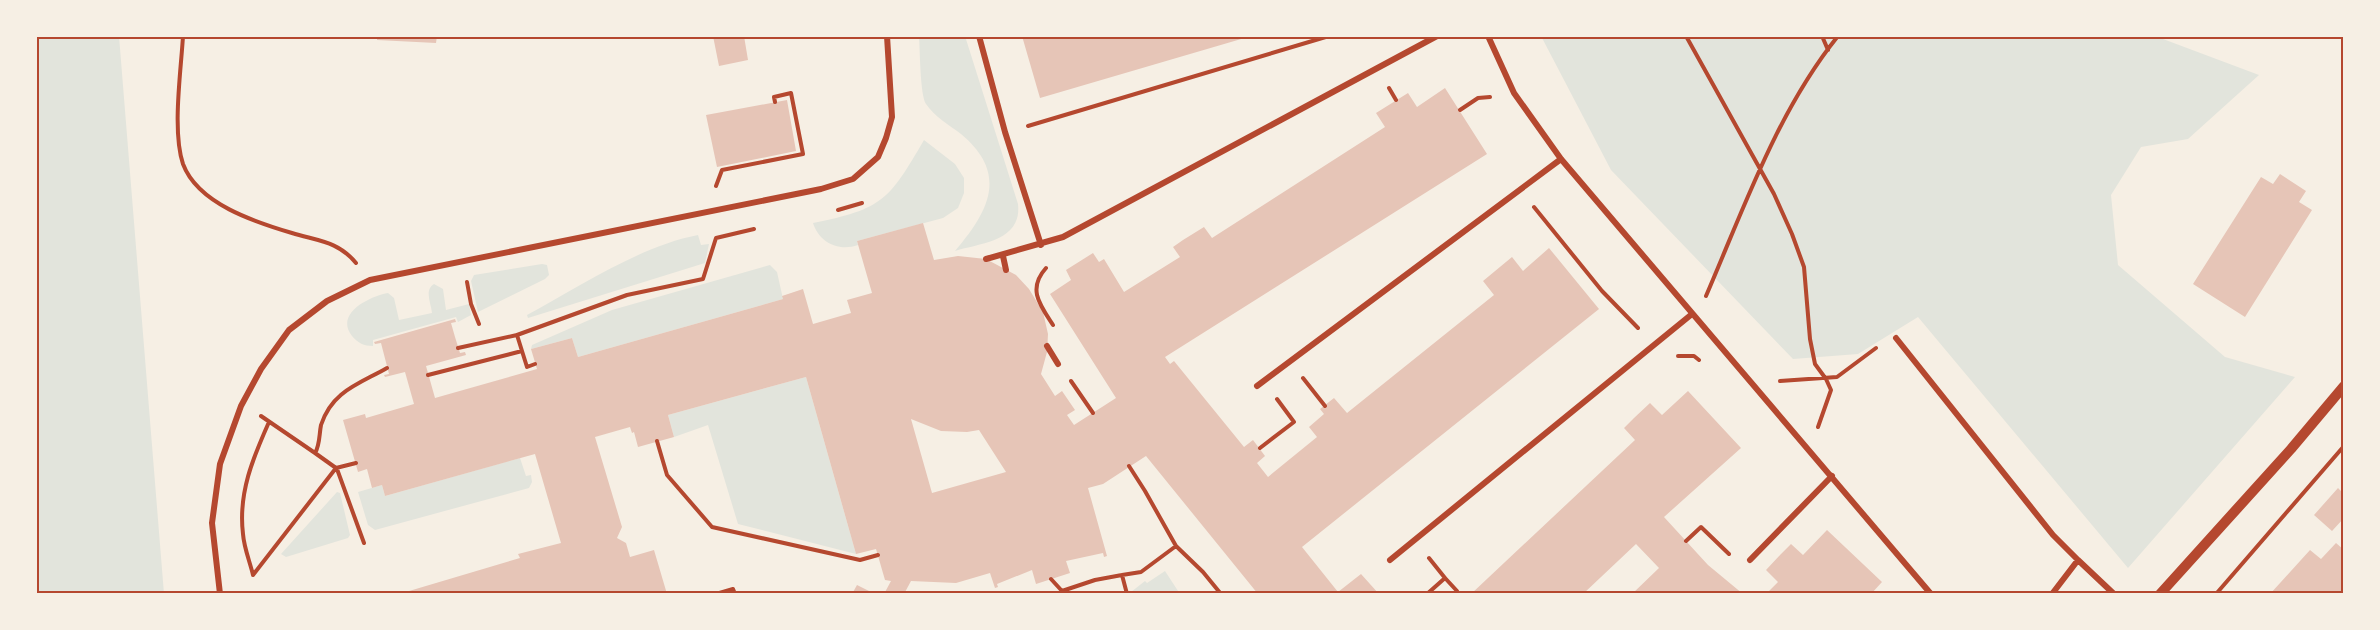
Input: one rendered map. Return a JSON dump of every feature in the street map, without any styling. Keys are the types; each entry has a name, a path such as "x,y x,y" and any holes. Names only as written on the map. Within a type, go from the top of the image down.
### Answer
{"street":[{"path":"220,594 213,523 220,464 242,406 261,369 289,330 327,301 370,280 821,189 853,179 878,157 892,117 887,36"},
{"path":"979,36 1005,132 1041,245"},
{"path":"986,260 1063,237 1437,36"},
{"path":"1488,36 1514,93 1561,159 1931,594"},
{"path":"1257,386 1561,159"},
{"path":"1003,256 1006,270"},
{"path":"1390,560 1692,314"},
{"path":"1896,338 2046,525 2114,594"},
{"path":"1047,346 1058,364"},
{"path":"2160,594 2291,449 2344,386"},
{"path":"1750,560 1832,476"},
{"path":"2052,594 2078,560"}],"path":[{"path":"183,36 178,134 183,165 198,186 223,207 256,221 344,249 350,256"},
{"path":"1037,123 1329,36"},
{"path":"1686,36 1760,169 1792,234 1804,267 1810,339 1815,363 1831,390 1827,406 1809,448"},
{"path":"1822,36 1827,50"},
{"path":"1692,314 1703,304 1760,169 1789,113 1838,36"},
{"path":"724,236 714,192 722,170 803,154 791,93 774,97 775,102"},
{"path":"1460,110 1483,96 1487,95 1493,99"},
{"path":"1521,189 1602,291 1668,361 1680,355 1694,356 1704,364"},
{"path":"471,304 479,324"},
{"path":"458,348 517,335"},
{"path":"428,375 522,351"},
{"path":"1753,387 1772,381 1837,377 1863,357"},
{"path":"1290,361 1324,406"},
{"path":"315,453 321,426 334,399 387,368"},
{"path":"1260,448 1294,422 1264,381"},
{"path":"269,422 250,463 245,486 243,534 253,575 336,468 356,463"},
{"path":"278,428 336,468 364,543"},
{"path":"657,441 667,475 712,527 860,561 878,555"},
{"path":"2216,594 2344,446"},
{"path":"1129,466 1146,491 1176,546 1203,572 1221,594"},
{"path":"1686,541 1701,527 1743,567 1750,560"},
{"path":"1050,579 1063,592 1095,580 1141,572 1176,546"},
{"path":"1122,575 1126,594"},
{"path":"1427,594 1445,578 1457,591"},
{"path":"716,594 733,589 735,594"}],"shaded area":[{"path":"36,36 119,36 164,594 36,594"},
{"path":"919,36 965,36 1018,204 1018,216 1014,226 1007,233 988,242 955,251 977,221 984,207 989,192 989,178 985,164 976,149 926,104 921,82"},
{"path":"1541,36 2155,36 2259,75 2188,139 2141,147 2111,195 2118,265 2225,357 2295,377 2128,568 1918,317 1858,354 1793,359 1611,170"},
{"path":"924,140 955,164 964,178 964,193 958,208 943,218 857,241 858,245 851,247 830,244 820,235 813,223 855,213 882,199 902,176"},
{"path":"698,235 701,245 709,244 705,263 528,318 527,315 632,258 676,240"},
{"path":"547,265 549,275 545,279 478,312 471,281 474,275"},
{"path":"770,265 777,272 783,299 578,357 572,338 531,349 532,345 612,310"},
{"path":"434,284 443,289 446,310 469,304 471,315 458,322 456,317 373,340 373,346 361,344 352,336 348,328 351,313 364,302 381,295 388,293 394,298 399,320 432,313 429,290"},
{"path":"806,377 856,554 738,524 708,425 674,437 668,415"},
{"path":"520,458 526,476 531,475 532,482 529,488 375,530 368,525 358,492 382,485 385,496"},
{"path":"337,492 340,493 350,535 348,538 286,557 281,554"},
{"path":"1165,571 1180,594 1132,594 1131,592 1145,581 1147,583"}],"building":[{"path":"377,36 437,36 436,43 377,40"},
{"path":"713,36 744,36 748,60 719,66"},
{"path":"1022,36 1248,36 1248,37 1040,98"},
{"path":"1445,88 1487,154 1165,357 1170,364 1174,361 1244,447 1253,440 1265,456 1257,463 1268,477 1317,437 1309,427 1324,414 1320,409 1334,398 1347,413 1494,295 1483,281 1512,257 1523,271 1549,248 1599,309 1302,547 1338,592 1361,574 1379,594 1258,594 1146,456 1103,484 1088,488 1107,556 1104,557 1103,553 1066,561 1070,573 1036,584 1032,570 997,584 998,587 995,588 990,573 956,583 911,581 904,594 884,594 891,581 885,580 876,549 856,554 806,377 668,415 674,437 638,447 634,432 632,433 630,427 595,437 622,527 617,538 626,543 630,557 654,550 667,594 399,594 520,558 518,554 561,543 535,454 385,496 382,485 372,488 367,469 358,472 343,420 365,414 366,418 414,404 405,372 385,377 384,375 389,374 381,343 375,344 374,342 455,319 456,322 451,323 455,337 460,353 465,352 466,355 426,366 435,398 537,369 531,349 572,338 578,357 783,299 782,296 803,289 813,324 851,313 847,300 872,293 857,241 923,223 934,260 958,256 986,259 1016,275 1029,289 1043,312 1048,334 1047,352 1041,374 1055,396 1062,391 1075,410 1067,415 1074,425 1116,398 1050,294 1071,280 1066,270 1093,253 1099,262 1104,259 1124,292 1180,257 1173,247 1183,240 1204,227 1212,238 1385,127 1376,113 1408,93 1417,107","holes":["911,419 941,431 979,430 1006,472 932,493"]},
{"path":"787,100 796,151 717,167 706,115"},
{"path":"2280,174 2306,191 2299,202 2312,210 2245,317 2193,284 2261,177 2273,184"},
{"path":"1688,391 1741,448 1664,517 1708,565 1743,594 1632,594 1659,568 1636,544 1583,594 1471,594 1635,440 1624,428 1650,403 1662,415"},
{"path":"2338,488 2344,494 2344,518 2332,531 2314,515"},
{"path":"1827,530 1882,582 1871,594 1766,594 1778,582 1766,570 1781,554 1791,544 1803,555"},
{"path":"2336,543 2344,550 2344,594 2270,594 2310,550 2321,559"},
{"path":"857,585 875,594 852,594"}]}
